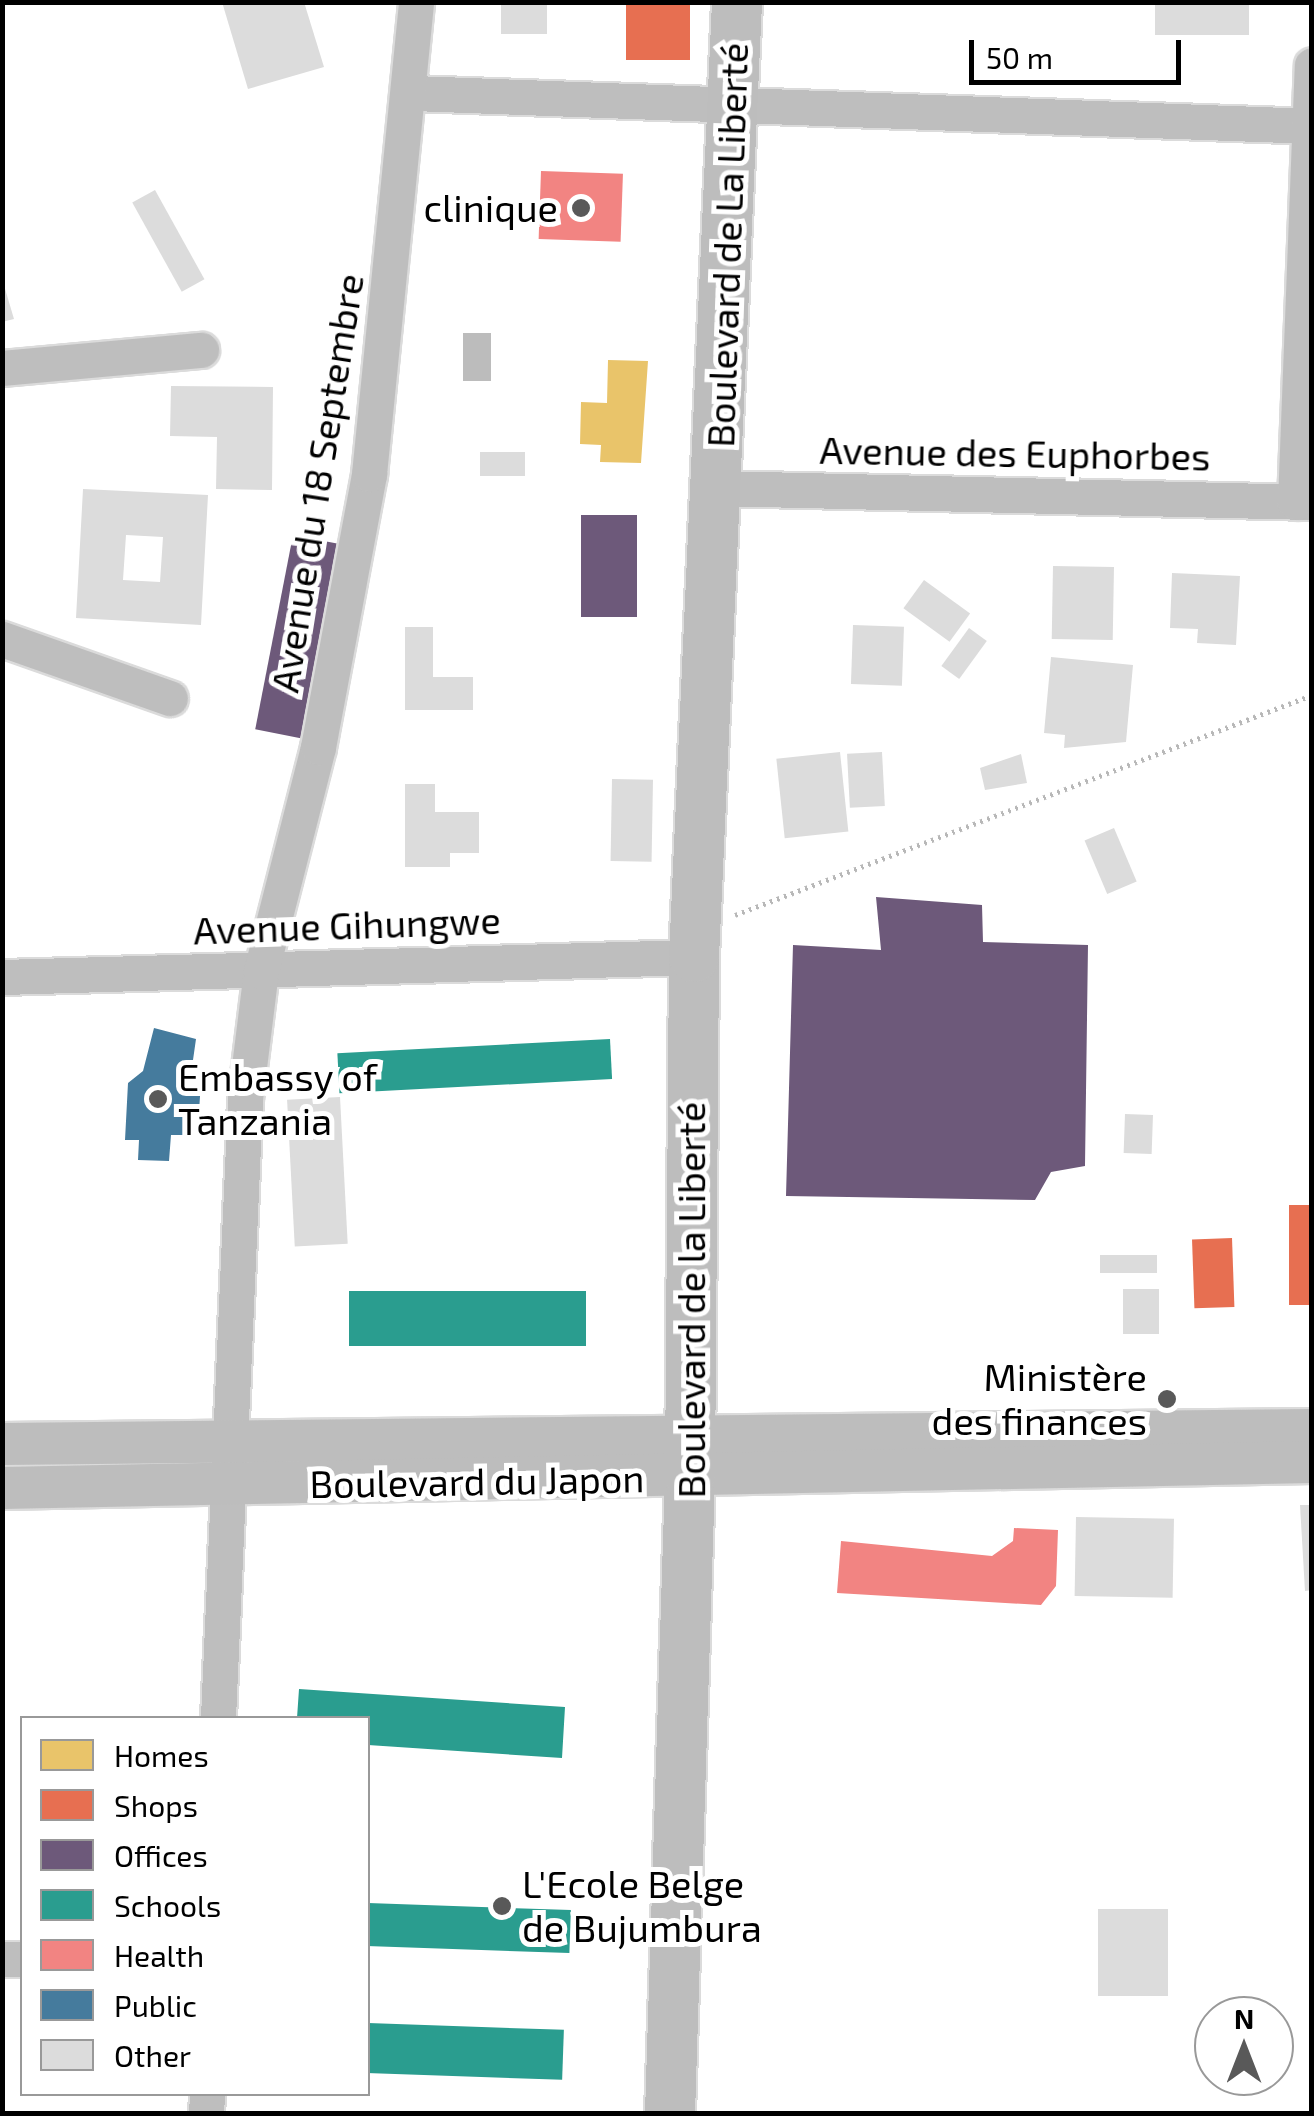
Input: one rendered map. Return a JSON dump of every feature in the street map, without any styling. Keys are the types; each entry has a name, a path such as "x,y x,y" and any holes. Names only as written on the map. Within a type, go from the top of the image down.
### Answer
{"highway":[{"name":"Boulevard de La Liberté","path":"717,488 737,2"},
{"name":"Boulevard de la Liberté","path":"670,2114 690,1457 695,943 717,488"}],"main road":[{"name":"Boulevard du Japon","path":"2,1488 225,1486 690,1457 1312,1430"},
{"name":"Boulevard du Japon","path":"2,1444 224,1438 690,1457 1312,1462"}],"street":[{"name":"Avenue du 18 Septembre","path":"218,1716 224,1438 260,970 318,747 369,474 413,93 416,2"},
{"path":"1303,502 1312,65"},
{"path":"413,93 731,112 1310,126"},
{"path":"2,368 201,350"},
{"name":"Avenue des Euphorbes","path":"717,488 1303,502"},
{"path":"2,639 170,698"},
{"name":"Avenue Gihungwe","path":"2,976 260,970 695,943"}],"path":[{"path":"695,943 1312,696"}],"shaded area":[{"path":"463,333 491,333 491,381 463,381"}],"building: Homes":[{"path":"608,360 648,361 641,463 600,462 601,445 580,444 581,402 607,403"}],"building: Shops":[{"path":"626,2 690,2 690,60 626,60"},
{"path":"1289,1205 1312,1205 1312,1305 1289,1305"},
{"path":"1232,1238 1234,1307 1194,1308 1192,1239"}],"building: Offices":[{"path":"581,515 637,515 637,617 581,617"},
{"path":"293,535 346,545 308,740 255,729"},
{"path":"876,897 982,905 983,942 1088,945 1085,1166 1051,1172 1035,1200 786,1196 793,945 881,950"}],"building: Schools":[{"path":"610,1039 612,1079 339,1093 337,1053"},
{"path":"349,1291 586,1291 586,1346 349,1346"},
{"path":"299,1689 565,1707 562,1758 370,1745 370,1716 297,1716"},
{"path":"370,1903 571,1910 569,1953 370,1946"},
{"path":"370,2023 564,2030 562,2080 370,2073"}],"building: Health":[{"path":"541,171 623,174 621,242 539,239"},
{"path":"1014,1528 1058,1530 1056,1586 1041,1605 837,1593 841,1541 992,1556 1013,1541"}],"building: Public":[{"path":"154,1028 196,1039 190,1081 201,1081 199,1112 187,1115 185,1135 171,1135 169,1161 138,1160 139,1140 125,1140 128,1083 143,1071"}],"building: Other":[{"path":"222,2 304,2 324,67 248,89"},
{"path":"501,2 547,2 547,34 501,34"},
{"path":"1155,2 1249,2 1249,35 1155,35"},
{"path":"155,190 204,279 182,292 132,203"},
{"path":"2,283 14,319 2,322"},
{"path":"171,386 273,387 272,490 216,489 217,437 170,436"},
{"path":"480,452 525,452 525,476 480,476"},
{"path":"83,489 208,495 201,625 76,618","holes":["126,535 163,537 160,582 123,580"]},
{"path":"1053,566 1114,567 1113,640 1052,639"},
{"path":"1172,573 1240,576 1236,645 1197,643 1198,629 1170,628"},
{"path":"924,580 970,614 950,642 903,608"},
{"path":"853,625 904,627 902,686 851,684"},
{"path":"405,627 433,627 433,677 473,677 473,710 405,710"},
{"path":"969,628 987,641 959,679 941,666"},
{"path":"1051,657 1133,665 1126,742 1064,748 1065,735 1044,733"},
{"path":"840,752 848,832 785,838 776,759"},
{"path":"882,752 885,806 850,808 847,754"},
{"path":"1021,754 1027,783 985,790 980,768"},
{"path":"612,779 653,780 652,862 611,861"},
{"path":"405,784 435,784 435,812 479,812 479,853 450,853 450,867 405,867"},
{"path":"1114,828 1137,881 1107,894 1085,841"},
{"path":"340,1097 348,1244 295,1247 287,1100"},
{"path":"1125,1114 1153,1115 1152,1154 1124,1153"},
{"path":"1100,1255 1157,1255 1157,1273 1100,1273"},
{"path":"1123,1289 1159,1289 1159,1334 1123,1334"},
{"path":"1300,1505 1312,1505 1312,1590 1305,1591"},
{"path":"1076,1517 1174,1519 1173,1598 1075,1596"},
{"path":"1098,1909 1168,1909 1168,1996 1098,1996"}],"place":[{"name":"clinique","path":"581,208"},
{"name":"Embassy of Tanzania","path":"158,1099"},
{"name":"Ministère des finances","path":"1167,1399"},
{"name":"L'Ecole Belge de Bujumbura","path":"502,1906"}]}
